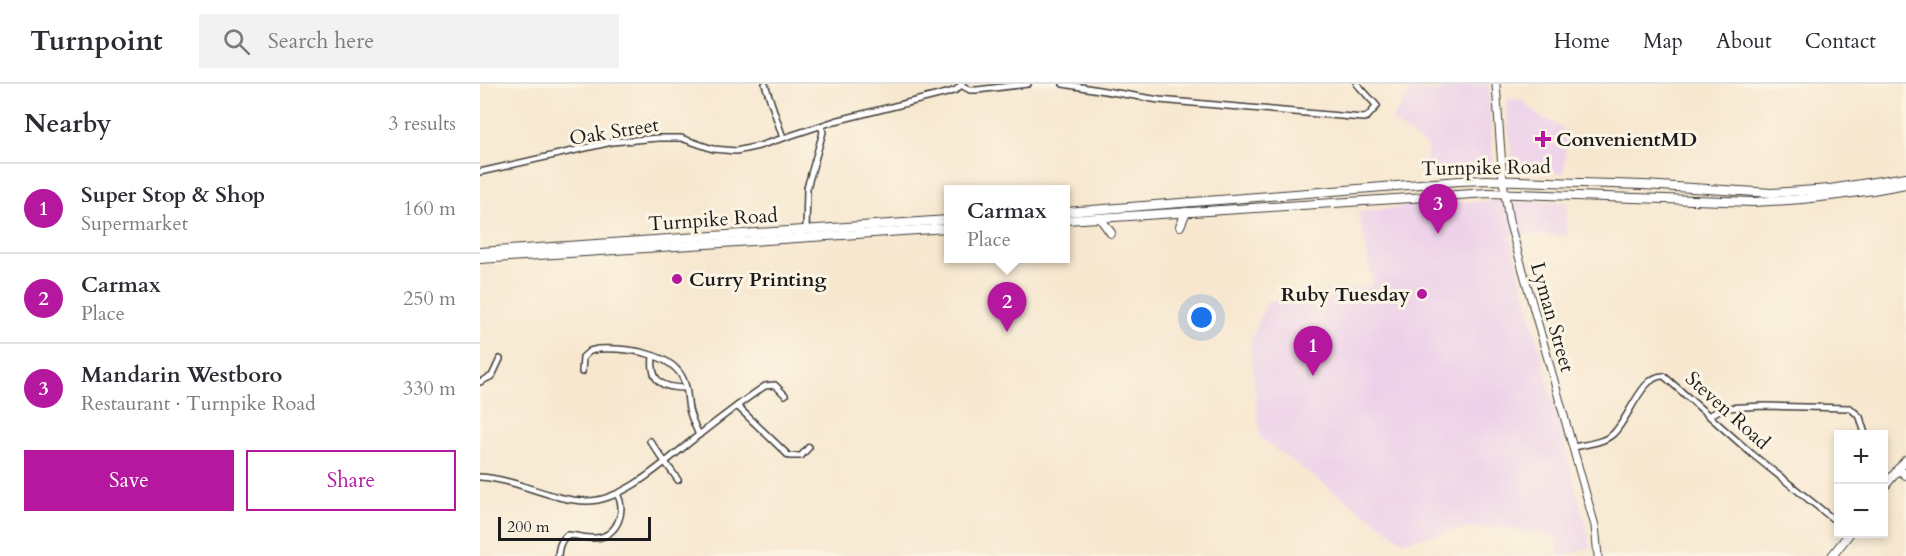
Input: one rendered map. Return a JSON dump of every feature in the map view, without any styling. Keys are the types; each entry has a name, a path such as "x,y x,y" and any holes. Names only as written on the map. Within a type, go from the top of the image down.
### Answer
{"highway":[{"name":"Turnpike Road","path":"1070,212 1418,184 1503,181 1638,185 1772,193 1841,188 1906,177"},
{"name":"Turnpike Road","path":"1070,220 1452,195 1505,194 1753,202 1822,198 1906,184"},
{"path":"1180,226 1186,212"},
{"path":"1100,218 1111,233"},
{"name":"Turnpike Road","path":"480,252 944,220"},
{"name":"Turnpike Road","path":"480,259 944,228"}],"main road":[{"path":"1886,484 1906,460"},
{"path":"1898,469 1906,475"},
{"path":"1832,556 1846,538"}],"street":[{"path":"765,84 783,138"},
{"name":"Oak Street","path":"480,172 624,141 681,138 713,149 736,151 947,93 956,90 961,84 970,90 1028,84"},
{"path":"1063,84 1160,100 1363,118 1367,117 1377,106 1357,84"},
{"name":"Lyman Street","path":"1496,84 1503,181 1516,251 1539,321 1574,447 1595,526 1598,556"},
{"path":"806,230 807,188 823,132 821,126"},
{"path":"582,372 583,357 590,351 607,349 653,356 668,361 680,373 699,435"},
{"path":"653,356 652,372 658,380 668,387 686,388"},
{"path":"480,382 492,376 500,359"},
{"name":"Steven Road","path":"1574,447 1598,442 1615,432 1647,383 1660,375 1669,378 1752,454 1834,519"},
{"path":"480,477 509,481 578,501 598,500 617,494 664,462 757,391 770,385 779,387 785,395"},
{"path":"737,406 789,456 799,457 809,447"},
{"path":"1710,416 1724,408 1764,406 1850,408 1860,417 1864,430"},
{"path":"650,441 678,480"},
{"path":"558,555 562,539 567,536 595,538 610,532 621,516 621,500 617,494"}],"shaded area":[{"path":"1449,84 1489,84 1493,172 1422,177 1428,147 1391,121 1411,91 1439,91"},
{"path":"1521,99 1543,120 1547,119 1567,132 1564,173 1520,172 1513,167 1506,105 1507,100"},
{"path":"1497,200 1567,202 1567,236 1510,234 1591,547 1565,556 1560,556 1554,537 1503,528 1471,528 1403,541 1260,438 1250,344 1267,301 1373,285 1358,212 1429,204"}],"place":[{"name":"ConvenientMD","path":"1543,139"},
{"name":"Mandarin Westboro","path":"1438,234"},
{"name":"Curry Printing","path":"677,279"},
{"name":"Ruby Tuesday","path":"1422,294"},
{"name":"Carmax","path":"1007,332"},
{"name":"Super Stop & Shop","path":"1313,376"}]}
